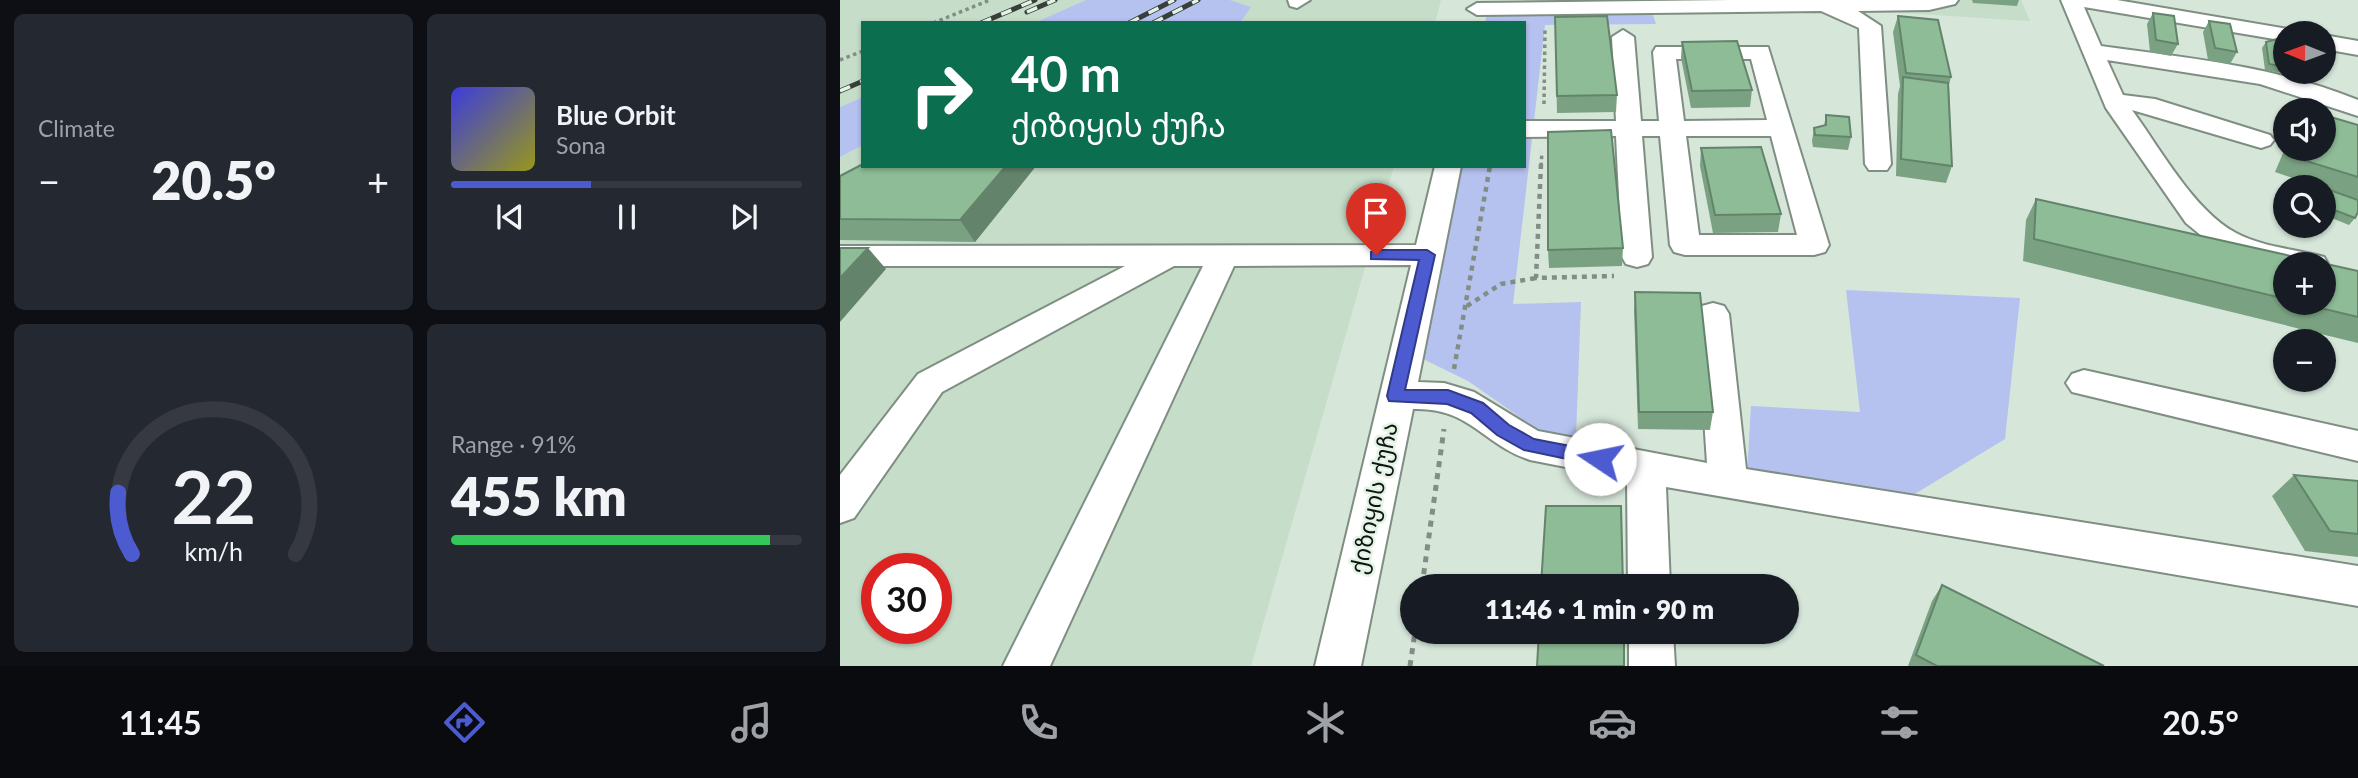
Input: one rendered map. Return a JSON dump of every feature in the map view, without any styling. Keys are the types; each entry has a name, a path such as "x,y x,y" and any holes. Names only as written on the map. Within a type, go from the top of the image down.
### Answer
{"street":[{"path":"1476,11 1684,3 1813,7 1929,4 1948,0"},
{"path":"2071,0 2114,100 2196,218 2224,239 2250,250 2273,255"},
{"path":"2081,0 2273,33"},
{"path":"1813,7 1857,17 1870,26 1878,164"},
{"path":"1623,37 1637,257"},
{"path":"2336,44 2358,48"},
{"path":"2092,51 2278,79 2318,90 2358,109"},
{"path":"1664,52 1760,52 1814,245 1685,245 1672,129 1664,52"},
{"path":"2114,100 2146,104 2261,140"},
{"path":"1534,129 1781,128"},
{"name":"ქიზიყის ქუჩა","path":"1338,666 1395,396 1448,168"},
{"path":"840,256 1427,255"},
{"path":"840,506 930,383 1168,256"},
{"path":"1026,666 1223,256"},
{"path":"1713,314 1728,483"},
{"path":"2084,383 2358,446"},
{"path":"1395,396 1448,397 1477,408 1503,430 1530,445 1728,483 2358,586"},
{"path":"1646,467 1650,574"},
{"path":"1651,644 1652,666"}],"path":[{"path":"938,21 990,0"},
{"path":"1536,278 1534,129 1545,28"},
{"path":"840,60 861,52"},
{"path":"1424,574 1448,397 1490,168"},
{"path":"1466,306 1501,284 1536,278 1638,275 1637,257"},
{"path":"1410,666 1413,644"}],"shaded area":[{"path":"840,0 1086,0 1039,21 861,21 861,98 840,107"},
{"path":"1086,0 1230,0 1251,7 1241,21 1039,21"},
{"path":"1230,0 1441,0 1436,21 1241,21 1250,7"},
{"path":"1525,0 2021,0 2030,21 1840,9 1524,3"},
{"path":"1652,12 1656,24 1545,25 1513,304 1581,302 1576,437 1547,436 1468,381 1421,358 1458,168 1526,168 1526,21 1485,21 1487,13"},
{"path":"861,98 861,146 840,157 840,107"},
{"path":"861,146 861,168 1393,168 1251,666 840,666 840,157"},
{"path":"1846,290 2020,298 2005,439 1905,500 1747,475 1751,406 1860,412"}],"building":[{"path":"2153,13 2174,16 2178,44 2156,40"},
{"path":"1607,16 1617,95 1557,96 1555,17"},
{"path":"1898,16 1938,20 1951,77 1906,73"},
{"path":"2209,21 2230,24 2237,52 2215,48"},
{"path":"2273,40 2273,65 2269,64 2266,42"},
{"path":"1737,41 1752,90 1692,91 1682,42"},
{"path":"1903,77 1948,83 1952,166 1901,159"},
{"path":"1826,115 1849,117 1851,137 1815,135 1814,128 1826,125"},
{"path":"2336,119 2358,125 2358,177 2306,161 2336,161"},
{"path":"1611,130 1623,248 1548,250 1548,132"},
{"path":"1761,147 1781,214 1715,215 1701,148"},
{"path":"861,165 861,168 1004,168 960,220 840,219 840,176"},
{"path":"2336,192 2358,200 2355,218 2336,211"},
{"path":"2036,199 2273,252 2273,296 2034,239"},
{"path":"840,248 868,248 840,278"},
{"path":"2336,266 2358,271 2358,317 2336,312"},
{"path":"1635,292 1700,293 1713,412 1639,412"},
{"path":"2294,475 2358,481 2358,534 2330,531"},
{"path":"1546,506 1621,506 1623,574 1542,574"},
{"path":"1942,585 2104,666 1937,666 1916,655"},
{"path":"1538,644 1624,644 1624,666 1537,666"}],"railway":[{"path":"986,21 1035,0"},
{"path":"1027,12 1055,0"},
{"path":"1133,21 1174,0"},
{"path":"1157,21 1198,0"},
{"path":"840,91 861,82"}],"route":[{"path":"1376,255 1427,255 1395,396 1448,397 1477,408 1503,430 1530,445 1600,459"}]}
